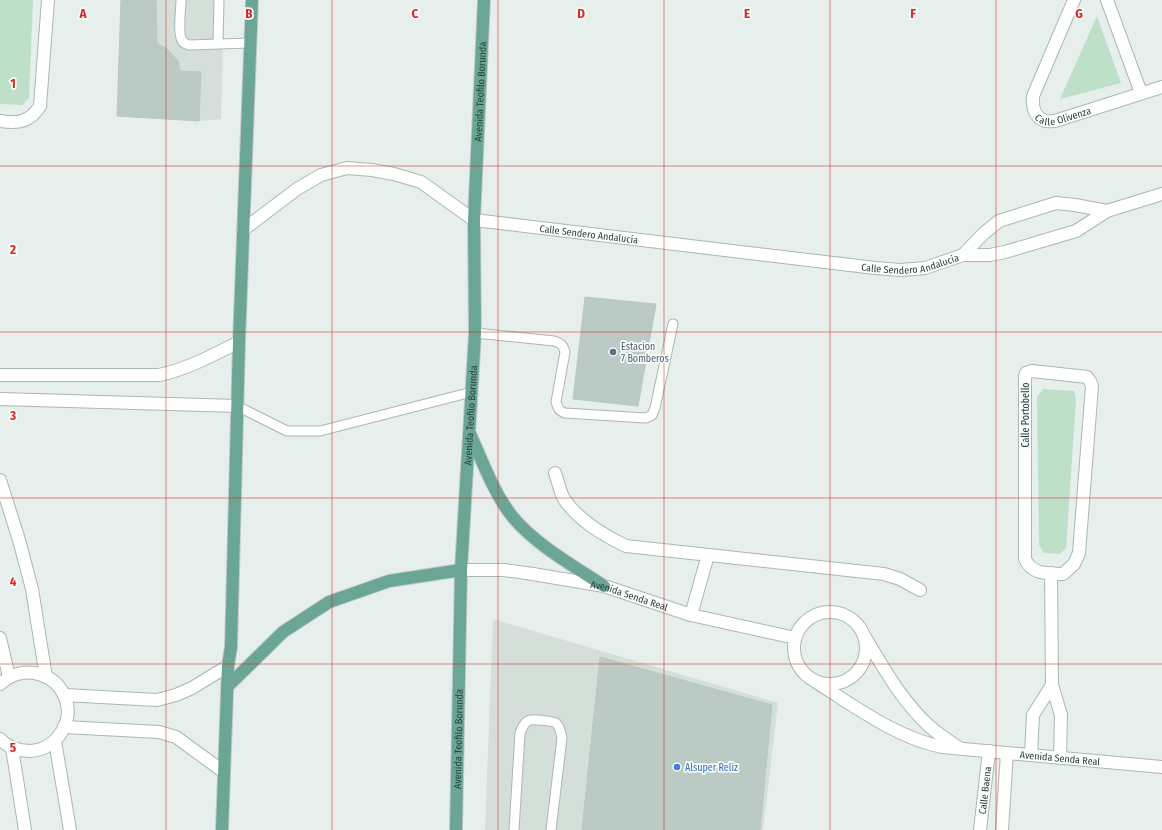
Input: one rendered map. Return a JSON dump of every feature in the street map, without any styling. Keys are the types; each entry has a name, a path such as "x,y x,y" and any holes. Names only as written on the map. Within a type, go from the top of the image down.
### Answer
{"main road":[{"path":"222,830 228,666 231,647 239,342 252,0"},
{"name":"Avenida Teofilo Borunda","path":"456,830 460,570 475,333 474,220 484,0"},
{"path":"469,432 503,504 520,526 557,555 604,586"},
{"path":"228,686 283,632 329,602 389,581 460,570"}],"street":[{"path":"0,121 27,120 34,116 40,106 48,0"},
{"name":"Calle Olivenza","path":"1074,0 1033,96 1032,104 1037,115 1044,121 1055,121 1162,86"},
{"path":"1107,0 1140,93"},
{"name":"Calle Sendero Andalucía","path":"243,230 296,189 320,175 348,168 394,174 420,182 474,220 901,270 925,268 963,255 990,255 1005,252 1076,230 1107,212 1162,194"},
{"name":"Calle Sendero Andalucía","path":"963,255 983,234 1000,221 1049,206 1056,204 1075,205 1107,212"},
{"path":"0,375 160,375 190,366 239,342"},
{"name":"Calle Portobello","path":"1032,371 1087,377 1092,386 1079,552 1074,564 1063,574 1051,573 1033,569 1028,565 1026,559 1024,376 1026,373 1032,371"},
{"path":"0,399 237,406"},
{"path":"555,473 564,499 583,520 605,536 626,546 884,574 900,579 920,590"},
{"path":"0,480 19,540 32,589 46,677"},
{"path":"691,615 708,555"},
{"name":"Avenida Senda Real","path":"460,570 511,571 604,586 691,615 795,638 793,652 797,664 805,675 859,709 905,735 925,744 942,747 1031,754 1162,768"},
{"path":"1051,573 1052,684 1061,715 1060,758"},
{"path":"795,638 800,627 809,618 821,612 834,612 847,615 857,623 892,683 910,705 929,726 959,748"},
{"path":"816,682 830,684 844,681 855,673 863,662 866,648 864,634"},
{"path":"0,638 5,681 21,673 34,673 46,677 57,684 64,696 67,706 67,717 60,735 45,747 23,751 12,748 0,739"},
{"path":"64,696 157,700 176,695 192,688 228,666"},
{"path":"1031,754 1033,715 1052,684"},
{"path":"64,727 160,732 176,738 224,772"},
{"path":"54,741 70,830"},
{"path":"12,748 25,830"},
{"name":"Calle Baena","path":"980,830 989,751"},
{"name":"Calle Baena","path":"1002,830 1007,752"},
{"path":"982,809 1003,811"}],"lane":[{"path":"181,0 180,33 184,43 189,45 250,43"},
{"path":"218,44 219,0"},
{"path":"475,333 554,340 560,342 564,347 565,352 556,402 558,408 565,413 646,418 652,415 655,408 673,324"},
{"path":"237,406 287,430 320,431 472,392"},
{"path":"514,830 520,733 523,725 530,720 551,721 556,724 560,730 562,738 551,830"}],"shaded area":[{"path":"121,0 224,0 221,119 199,121 117,116"},
{"path":"493,619 778,703 763,830 485,830"}],"green space":[{"path":"0,0 33,0 29,98 22,105 0,104"},
{"path":"1097,16 1121,83 1060,99"},
{"path":"1043,389 1074,391 1076,399 1066,548 1060,554 1044,553 1039,545 1037,397"}],"building":[{"path":"121,0 156,0 157,43 168,50 178,61 180,71 201,72 199,121 117,116"},
{"name":"Estacion 7 Bomberos","path":"585,297 656,304 638,406 573,399"},
{"name":"Alsuper Reliz","path":"600,657 772,705 760,830 582,830"}],"place":[{"name":"Estacion 7 Bomberos","path":"613,352"},
{"name":"Alsuper Reliz","path":"677,767"}]}
